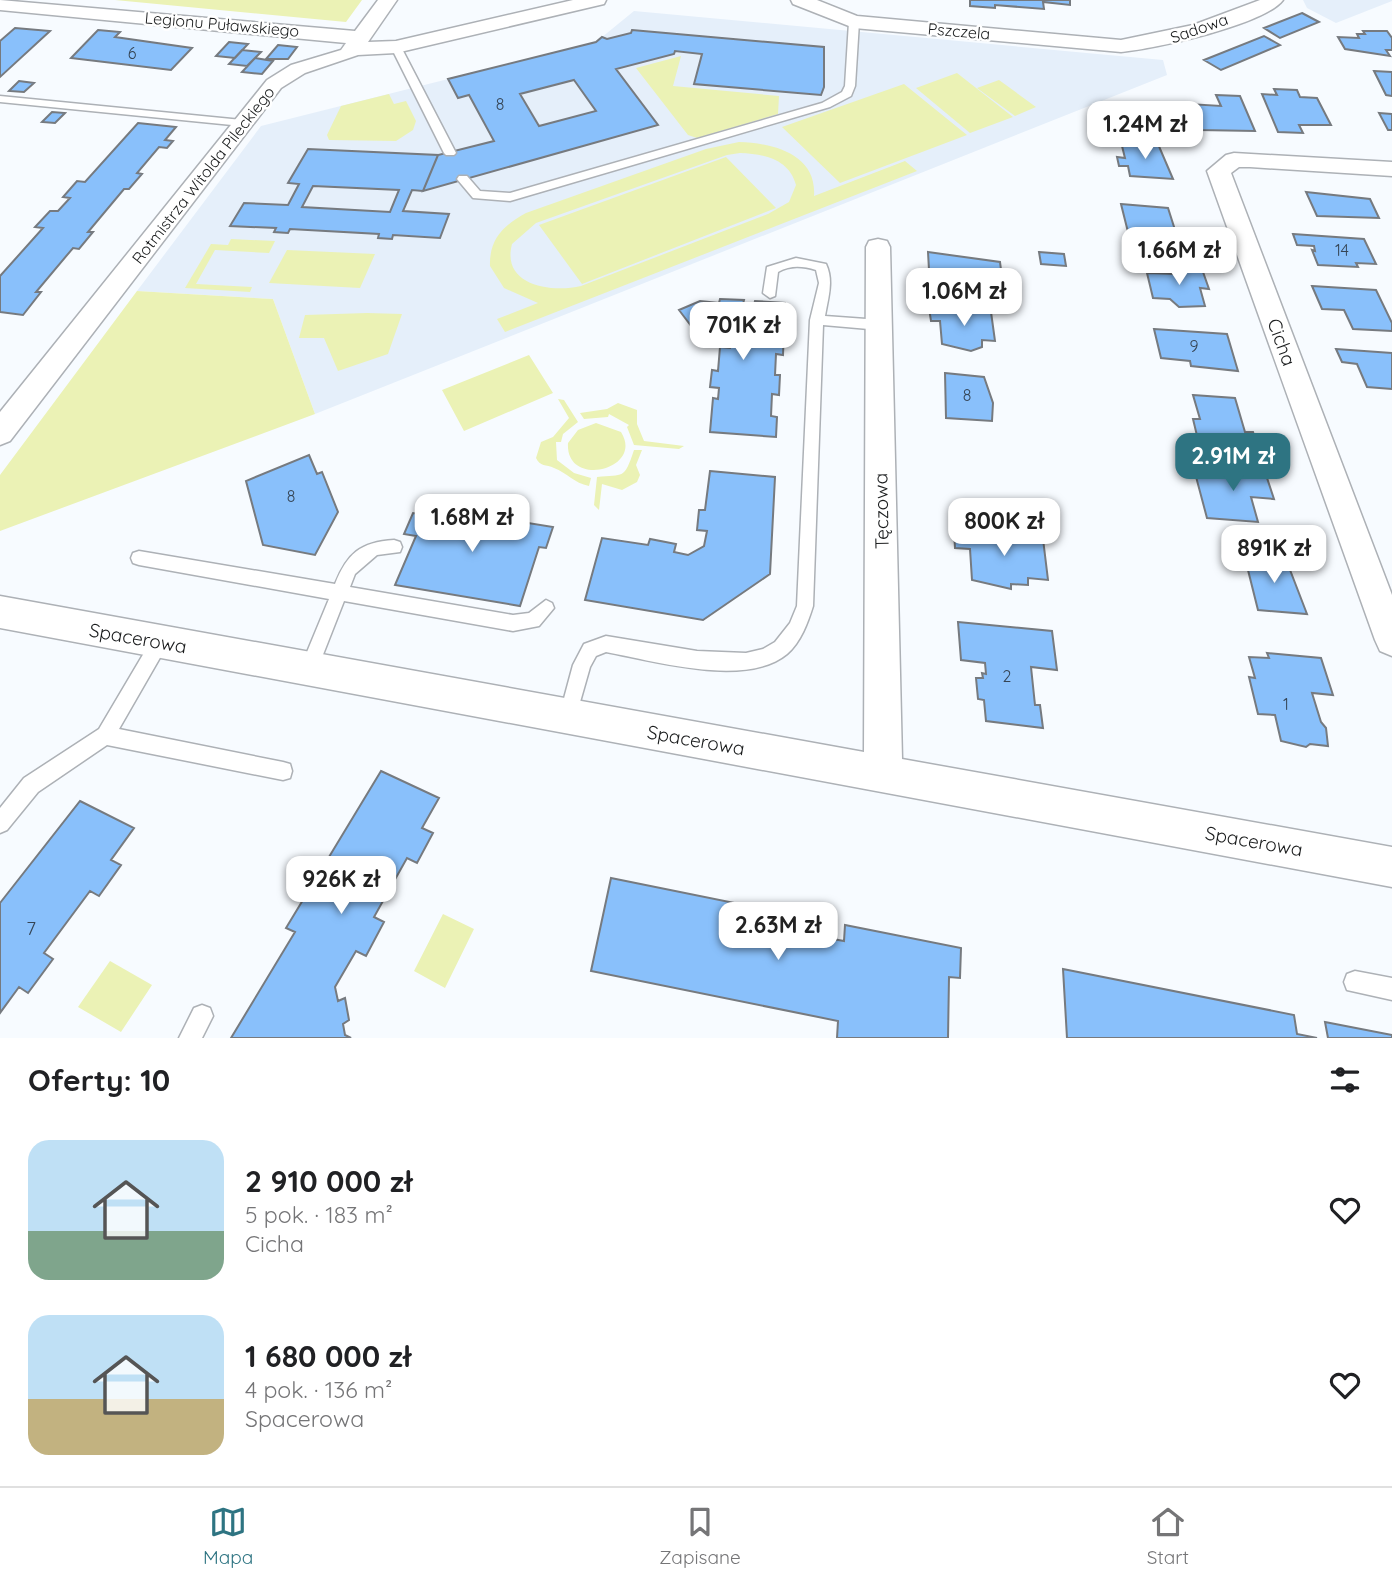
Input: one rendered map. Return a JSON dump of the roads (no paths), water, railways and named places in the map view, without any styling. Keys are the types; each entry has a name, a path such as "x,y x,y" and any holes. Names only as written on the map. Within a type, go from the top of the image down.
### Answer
{"street":[{"path":"357,43 388,0"},
{"name":"Rotmistrza Witolda Pileckiego","path":"0,433 242,123 283,76 342,58 357,43 396,47 597,0"},
{"name":"Pszczela","path":"800,0 854,22 1121,46"},
{"name":"Sadowa","path":"1121,46 1142,46 1167,39 1274,0"},
{"name":"Legionu Puławskiego","path":"4,8 49,4 357,43"},
{"name":"Cicha","path":"1392,169 1234,160 1219,171 1392,640"},
{"name":"Tęczowa","path":"878,247 883,774"},
{"name":"Spacerowa","path":"0,612 1392,867"}],"lane":[{"path":"463,179 477,195 510,197 826,105 847,94 850,86 854,22"},
{"path":"396,47 450,153"},
{"path":"0,99 242,123"},
{"path":"568,717 582,665 590,650 606,644 718,663 751,660 779,650 799,625 805,606 817,320 825,283 822,267 804,261 785,262 772,270 770,293"},
{"path":"817,320 880,325"},
{"path":"309,669 349,569 373,548 394,547"},
{"path":"139,558 513,624 533,620 546,608"},
{"path":"0,823 31,785 105,735 160,642"},
{"path":"105,735 283,771"},
{"path":"1355,982 1392,989"},
{"path":"190,1038 202,1016"}]}
